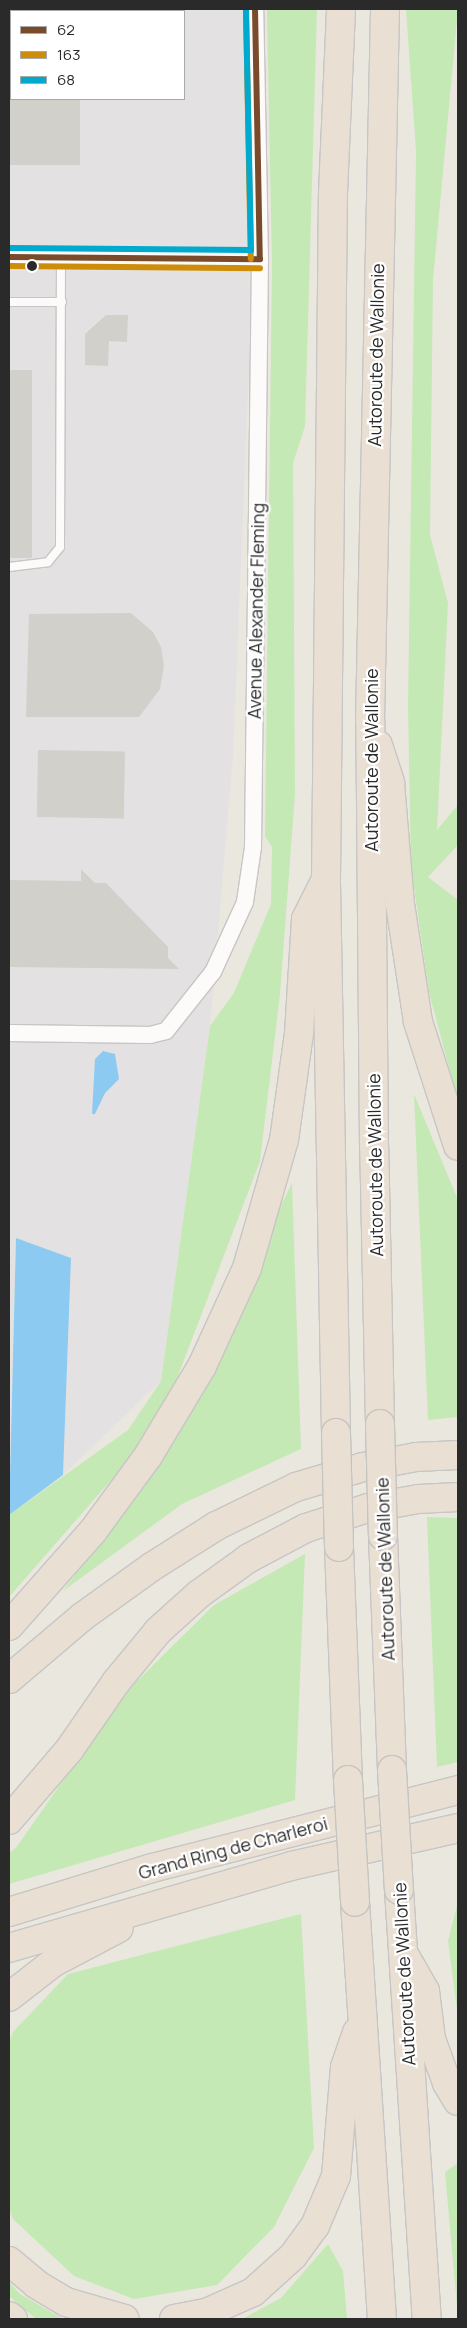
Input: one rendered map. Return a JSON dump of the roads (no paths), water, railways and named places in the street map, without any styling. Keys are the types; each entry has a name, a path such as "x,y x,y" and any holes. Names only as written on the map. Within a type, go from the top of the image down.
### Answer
{"highway":[{"path":"341,9 333,193 326,880 336,1433 348,1780 361,2019 382,2319"},
{"name":"Autoroute de Wallonie","path":"385,9 370,720 374,1146 383,1536 392,1770 402,1950 428,2319"},
{"path":"370,720 390,783 400,904 418,1022 458,1146"},
{"path":"9,1626 93,1531 148,1456 202,1366 247,1268 284,1140 299,1033 306,919 326,880"},
{"path":"9,1679 82,1617 153,1566 216,1526 296,1487 353,1470 416,1457 458,1455"},
{"path":"9,1820 69,1750 116,1682 158,1631 206,1589 249,1558 306,1528 368,1508 418,1499 458,1497"},
{"name":"Grand Ring de Charleroi","path":"9,1912 162,1866 458,1790"},
{"name":"Grand Ring de Charleroi","path":"9,1948 161,1902 291,1866 458,1828"},
{"path":"9,1997 54,1962 113,1932 161,1902"},
{"path":"402,1950 426,1991 431,2039 447,2083 458,2101"},
{"path":"174,2319 206,2313 252,2292 293,2256 315,2226 336,2176 346,2067 361,2019"},
{"path":"9,2261 58,2298 81,2309 125,2319"},
{"path":"9,2316 13,2319"}],"street":[{"name":"Avenue Alexander Fleming","path":"9,1033 150,1035 166,1031 213,972 245,902 253,847 260,259 255,9"},
{"path":"9,257 260,259"}],"lane":[{"path":"9,567 48,562 60,547 61,257"},
{"path":"9,302 62,302"}],"water":[{"path":"103,1051 115,1054 119,1079 105,1093 95,1114 92,1114 95,1059"},
{"path":"16,1238 71,1258 63,1475 9,1515"}]}
